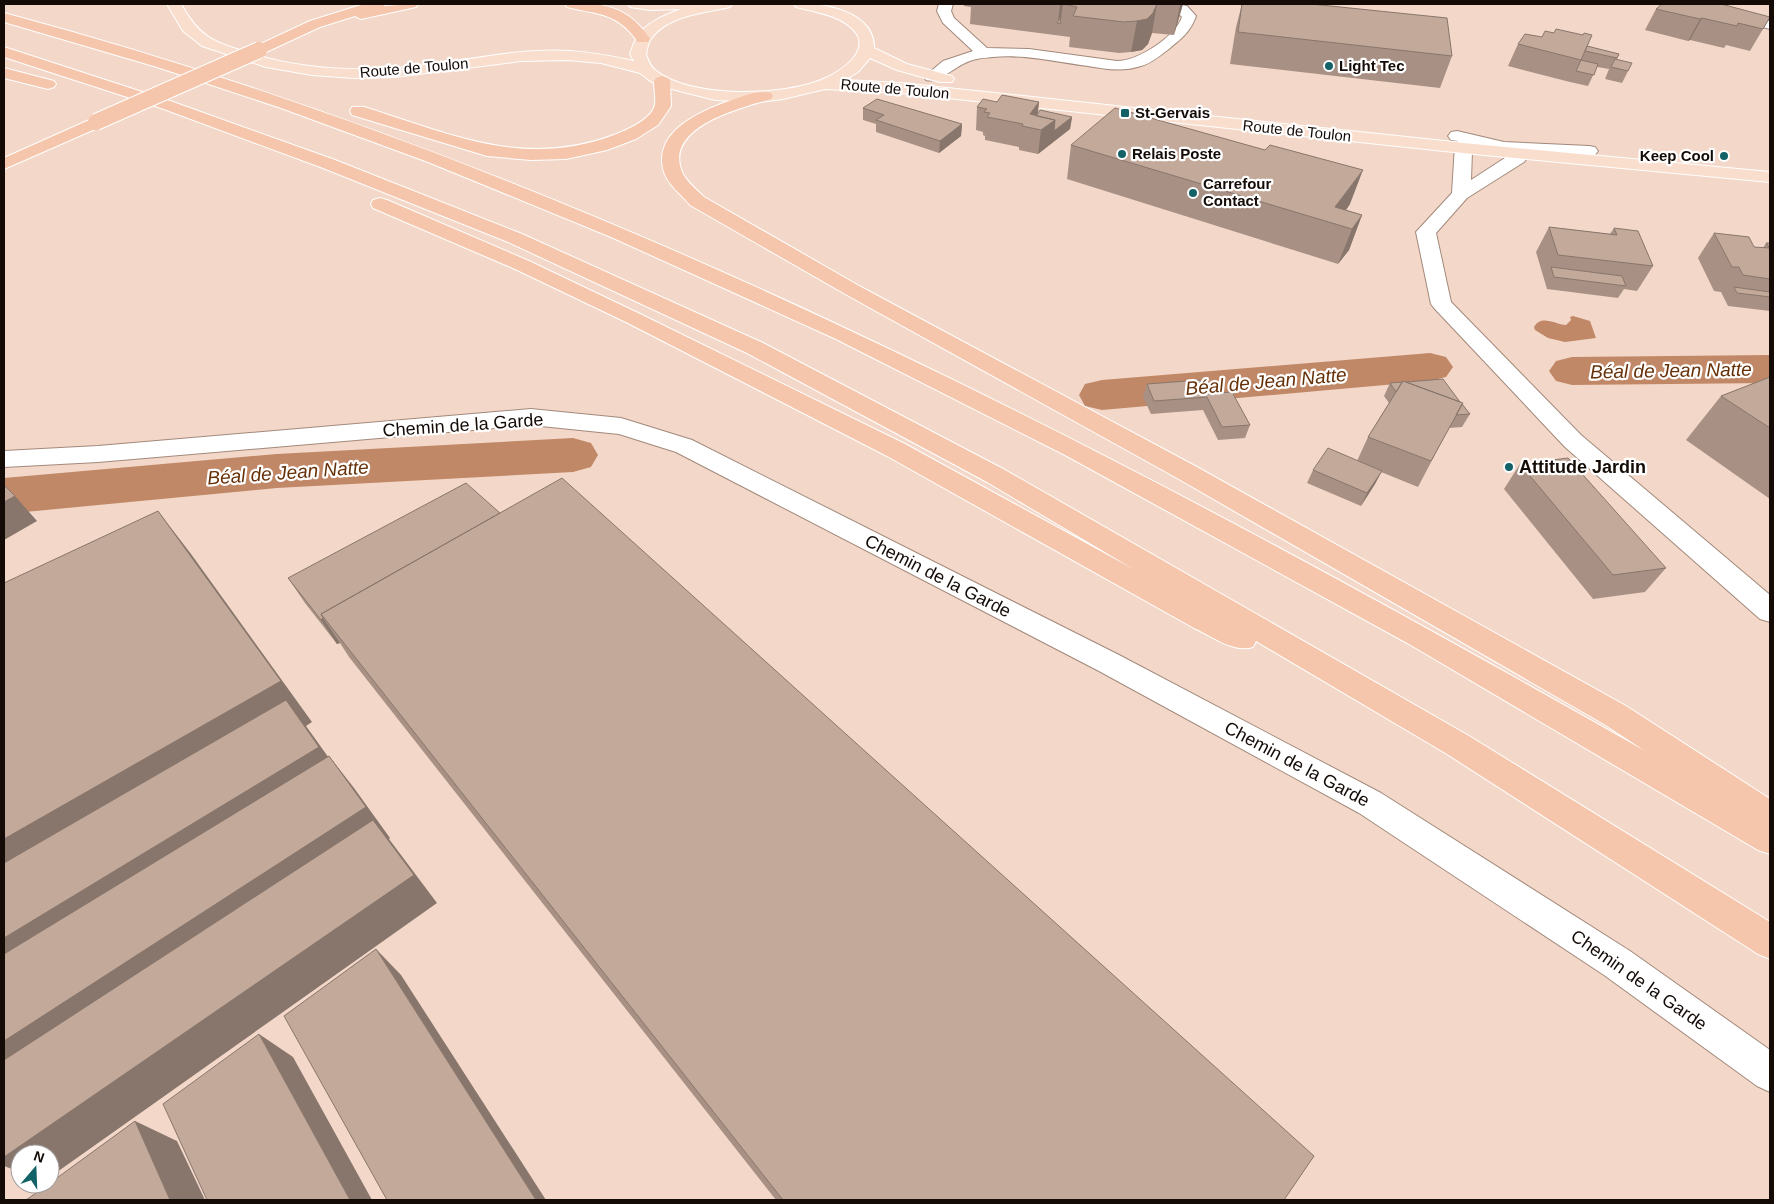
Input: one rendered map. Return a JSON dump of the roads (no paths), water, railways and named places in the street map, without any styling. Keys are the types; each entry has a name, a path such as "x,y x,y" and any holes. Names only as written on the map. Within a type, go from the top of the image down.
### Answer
{"highway":[{"path":"9,4 91,26"},
{"path":"315,24 339,4"},
{"path":"4,164 315,24 378,4"},
{"path":"315,24 411,4"},
{"path":"572,4 604,9 622,17 636,27 643,40"},
{"path":"4,16 162,64 287,105 434,158 618,233 844,334 1074,449 1410,631 1770,839"},
{"path":"109,32 274,84"},
{"path":"4,52 167,105 329,164 515,238 755,348 996,476 1458,745 1770,942"},
{"path":"4,73 83,94 285,167 399,212 522,266 633,318 896,450 1204,620 1458,745"},
{"path":"347,108 487,152 531,155 566,154 616,141 630,135 652,120 663,106 662,81"},
{"path":"765,96 723,108 701,118 686,128 677,138 671,154 672,170 680,183 697,201 854,291 1186,472 1606,710 1770,816"},
{"path":"4,158 78,130"}],"main road":[{"name":"Route de Toulon","path":"174,4 184,24 195,35 207,42 263,61 304,70 354,73 416,71 557,54 602,58 645,69"},
{"path":"635,4 650,6 713,4"},
{"path":"725,4 702,8 677,16 656,26 643,40 638,54 645,69 662,81 690,91 717,95 765,96 796,92 825,84 846,74 860,62 867,50 865,34 852,21 829,10 801,4"},
{"name":"Route de Toulon","path":"867,50 902,67 932,77 996,87 1460,142 1517,154 1770,177"},
{"name":"Route de Toulon","path":"825,84 900,88 1460,142 1589,151 1770,171"}],"street":[{"path":"946,4 944,11 948,20 985,54"},
{"path":"932,77 953,60 973,54 1007,52 1130,65 1142,60 1158,49 1183,31 1187,25 1189,16 1182,9 1150,4"},
{"path":"1692,4 1770,25"},
{"path":"1461,194 1460,142 1589,151"},
{"path":"1500,146 1517,154 1518,158 1461,194 1426,232 1441,304 1573,441 1770,611"},
{"name":"Chemin de la Garde","path":"4,459 108,453 531,417 621,426 684,446 1109,663 1370,803 1617,963 1770,1073"}],"waterway":[{"name":"Béal de Jean Natte","path":"1102,395 1430,367"},
{"name":"Béal de Jean Natte","path":"1572,371 1770,369"},
{"name":"Béal de Jean Natte","path":"4,496 277,471 573,455"}],"place":[{"name":"Light Tec","path":"1329,66"},
{"name":"St-Gervais","path":"1125,113"},
{"name":"Relais Poste","path":"1122,154"},
{"name":"Keep Cool","path":"1724,156"},
{"name":"Carrefour Contact","path":"1193,193"},
{"name":"Attitude Jardin","path":"1509,467"}]}
